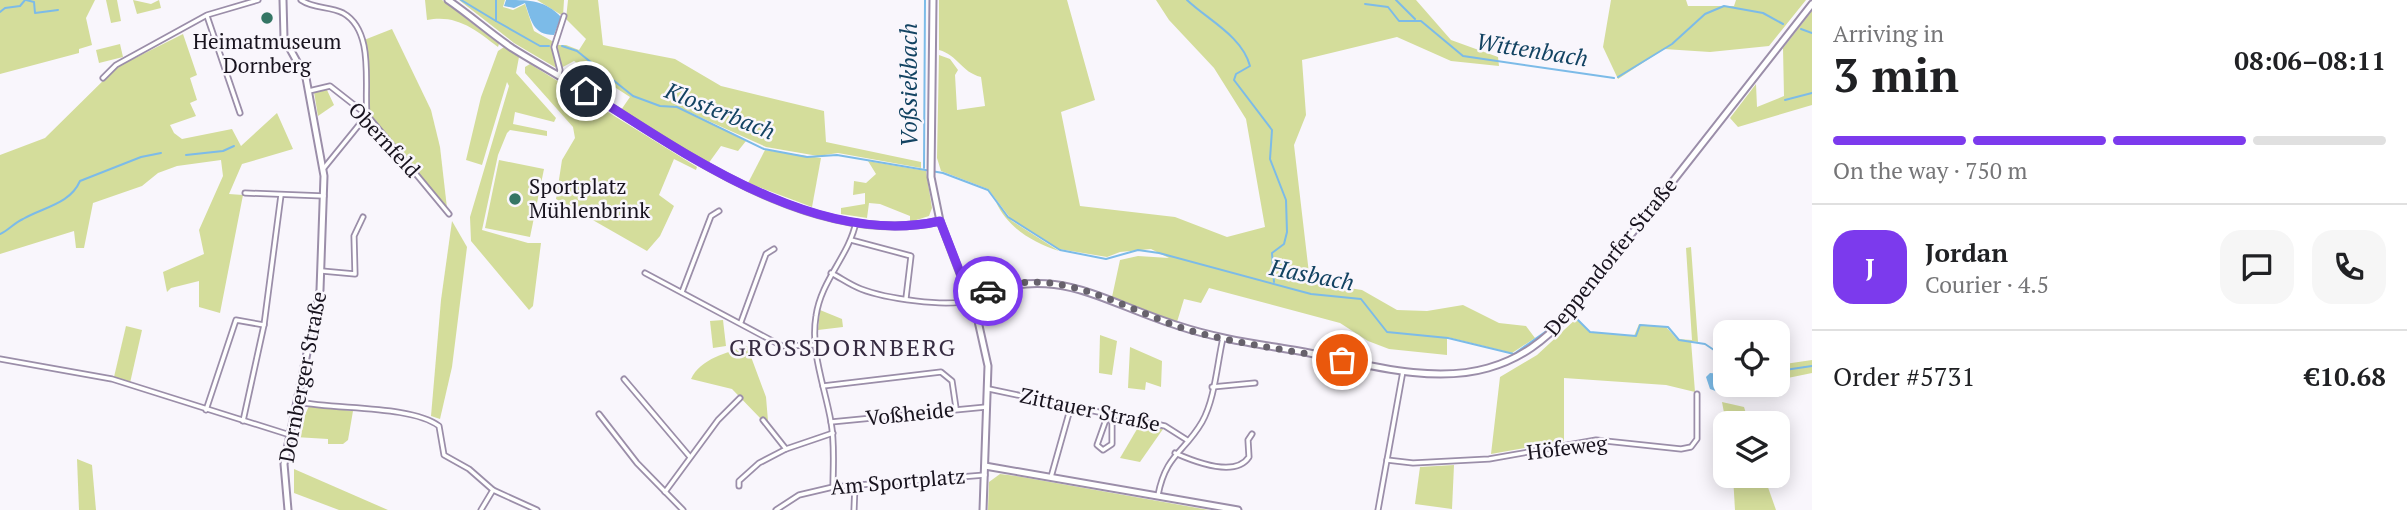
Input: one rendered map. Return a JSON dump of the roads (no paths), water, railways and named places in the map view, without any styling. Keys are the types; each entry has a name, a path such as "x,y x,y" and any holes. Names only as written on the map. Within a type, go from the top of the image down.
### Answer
{"street":[{"path":"103,78 116,65 207,15 258,0"},
{"name":"Dornberger Straße","path":"283,0 284,38 304,74 324,168 322,271 312,339 284,464 288,510"},
{"path":"302,0 312,6 341,12 358,29 365,58 367,115 324,168"},
{"path":"448,0 514,49 711,171 815,212 856,222 894,226 940,221"},
{"path":"933,0 931,171 940,221 985,346 989,389 983,510"},
{"name":"Deppendorfer Straße","path":"970,299 1015,283 1059,285 1098,295 1171,324 1223,338 1403,370 1457,372 1486,369 1533,348 1569,314 1812,4"},
{"path":"207,15 240,113"},
{"path":"559,75 561,70 554,47 564,16"},
{"name":"Obernfeld","path":"309,91 330,86 367,115 449,214"},
{"path":"245,192 324,196"},
{"path":"243,421 264,325 281,195"},
{"path":"682,292 710,216 719,211"},
{"path":"322,271 355,274 354,236 363,217"},
{"path":"833,487 833,433 815,345 816,314 831,273 851,240 856,222"},
{"path":"851,240 911,256 906,298"},
{"path":"741,323 766,254 774,249"},
{"path":"645,273 782,346 815,345"},
{"path":"831,273 859,288 883,296 956,303 970,299"},
{"path":"206,410 236,320 264,325"},
{"path":"1157,497 1165,467 1204,418 1223,338"},
{"path":"0,359 104,377 289,435"},
{"path":"1378,510 1403,370"},
{"path":"823,386 941,372 952,382 956,408"},
{"path":"624,379 690,457"},
{"path":"1212,387 1255,383"},
{"name":"Zittauer Straße","path":"989,389 1171,428 1187,440"},
{"name":"Höfeweg","path":"1387,460 1413,463 1489,459 1596,440 1681,449 1691,447 1698,439 1697,394"},
{"path":"664,493 718,420 740,398"},
{"path":"299,402 413,415 432,421 439,426 444,455 469,469 493,490 537,510"},
{"path":"1051,477 1071,406"},
{"name":"Voßheide","path":"831,422 988,407"},
{"path":"598,414 664,493 683,510"},
{"path":"1110,414 1112,443 1103,450 1097,445 1097,439 1110,414"},
{"path":"763,420 786,449"},
{"path":"739,486 738,481 760,463 786,449 833,433"},
{"path":"1175,453 1208,467 1242,464 1249,457 1248,440 1252,434"},
{"path":"985,466 1238,510"},
{"name":"Am Sportplatz","path":"776,510 799,495 833,487 985,475"},
{"path":"854,510 855,485"},
{"path":"481,510 493,490"}],"water":[{"path":"506,0 536,2 555,11 561,17 554,35 537,29 525,3 514,8 504,6"},
{"path":"1713,373 1713,390 1710,389 1706,377"}],"waterway":[{"path":"0,12 5,8 20,6 25,0"},
{"path":"26,0 34,2 35,13 58,10"},
{"path":"461,0 496,21"},
{"name":"Klosterbach","path":"496,0 496,21 540,46 549,46"},
{"name":"Voßsiekbach","path":"924,168 925,0"},
{"path":"1187,0 1232,37 1246,55 1250,66 1236,74 1234,80 1272,130 1270,159 1286,200 1287,232 1284,244 1272,253 1274,282"},
{"name":"Wittenbach","path":"1396,0 1415,19"},
{"name":"Wittenbach","path":"1365,4 1388,7 1399,21 1421,21 1463,56 1614,78"},
{"name":"Wittenbach","path":"1618,77 1672,44 1705,14 1724,6 1763,13 1783,24"},
{"name":"Wittenbach","path":"1801,29 1812,33"},
{"name":"Hasbach","path":"562,46 577,51 633,96 660,106 677,107 764,149 807,157 837,155 943,173 988,190 1008,217 1060,250 1106,259 1138,250 1159,253 1311,294 1361,299 1387,332 1448,338 1514,354 1555,325"},
{"name":"Wittenbach","path":"1785,100 1812,93"},
{"path":"186,155 223,151 234,146"},
{"path":"0,234 63,200 76,189 80,181 141,157 161,153"},
{"name":"Hasbach","path":"1571,313 1590,332 1636,336 1640,325 1668,327 1679,340 1705,344 1713,349"},
{"name":"Hasbach","path":"1790,369 1812,366"}],"place":[{"name":"Heimatmuseum Dornberg","path":"267,18"},
{"name":"Sportplatz Mühlenbrink","path":"515,199"}],"district":[{"name":"GROSSDORNBERG","path":"843,348"}]}
